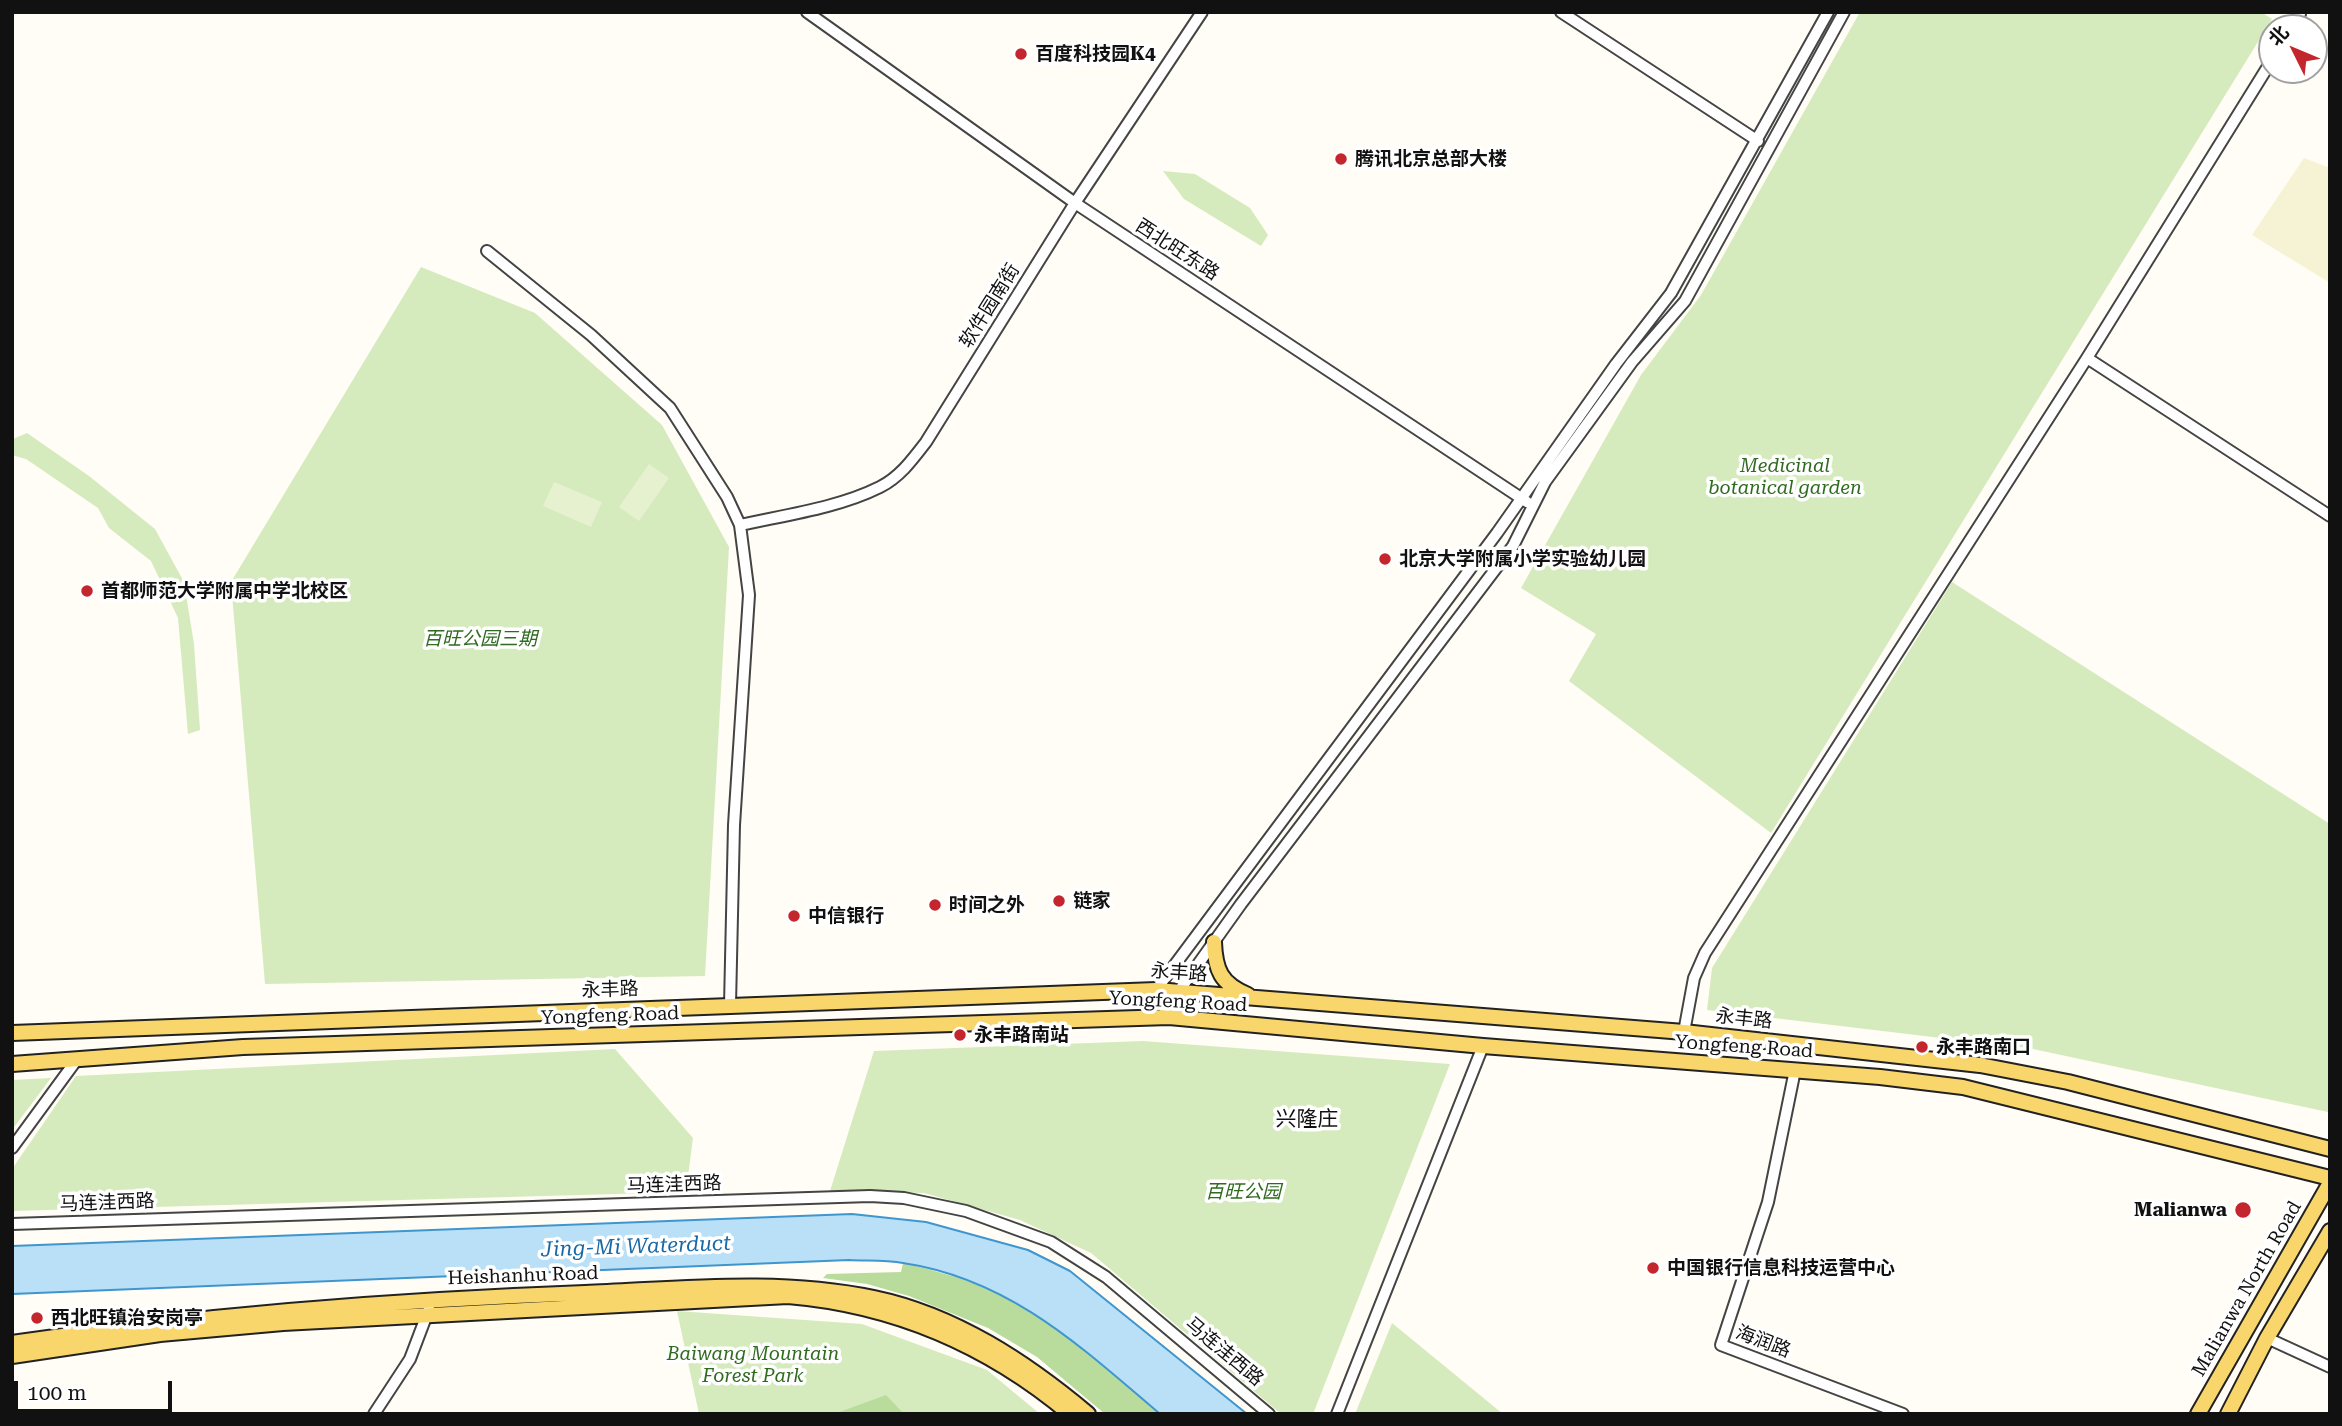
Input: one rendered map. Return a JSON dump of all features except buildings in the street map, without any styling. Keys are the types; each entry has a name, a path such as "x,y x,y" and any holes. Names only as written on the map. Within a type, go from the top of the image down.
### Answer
{"main road":[{"path":"1214,942 1215,964 1222,980 1259,999"},
{"name":"永丰路","path":"12,1033 282,1021 1179,991 1684,1032 1919,1056 2025,1072 2330,1149"},
{"name":"Yongfeng Road","path":"12,1064 75,1062 248,1047 1169,1017 1949,1085 2010,1096 2330,1181"},
{"path":"281,1046 276,1035 282,1021"},
{"path":"246,1023 251,1034 248,1047"},
{"name":"Malianwa North Road","path":"2198,1414 2330,1181"},
{"path":"2228,1414 2266,1338 2330,1231"},
{"name":"Heishanhu Road","path":"12,1343 199,1317 430,1299 765,1285 810,1287 876,1298 937,1318 1006,1353 1040,1375 1088,1414"},
{"name":"Heishanhu Road","path":"12,1356 206,1330 763,1297 811,1298 887,1313 931,1329 1002,1364 1070,1414"}],"street":[{"name":"西北旺东路","path":"807,12 1075,203 1535,507"},
{"name":"软件园南街","path":"740,525 855,497 882,486 908,466 926,442 1075,203 1202,12"},
{"path":"1561,12 1758,141"},
{"path":"1169,1017 1156,990 1671,293 1828,12"},
{"path":"1169,1017 1179,991 1214,942 1513,545 1535,507 1545,482 1560,460 1632,362 1685,301 1844,12"},
{"path":"1684,1032 1695,978 1705,953 2087,358 2258,83"},
{"path":"487,251 591,335 670,408 727,497 740,525 749,595 734,825 730,1005"},
{"path":"2087,358 2330,516"},
{"path":"1337,1414 1483,1046"},
{"path":"12,1148 75,1062"},
{"name":"海润路","path":"1795,1070 1768,1202 1721,1346 1903,1414"},
{"name":"马连洼西路","path":"12,1224 870,1196 904,1198 966,1211 1013,1226 1085,1261 1269,1414"},
{"path":"374,1414 410,1359 429,1315 430,1299"},
{"path":"2266,1338 2330,1367"}],"shaded area":[{"path":"2304,158 2330,168 2330,283 2252,235"}],"green space":[{"name":"Medicinal botanical garden","path":"1860,12 2264,14 2258,14 2258,42 1771,833 1569,681 1596,634 1521,588 1641,375 1701,295"},
{"path":"1163,171 1195,174 1250,208 1268,235 1261,246 1184,199"},
{"name":"百旺公园三期","path":"421,267 535,313 662,425 729,547 705,976 265,984 231,582"},
{"path":"27,433 89,476 155,529 184,582 194,644 200,730 188,734 178,618 151,561 109,528 98,508 26,459 12,455 13,439"},
{"path":"649,464 669,478 639,521 619,507"},
{"path":"554,482 602,502 591,527 543,506"},
{"path":"1952,582 2330,824 2328,1112 2033,1049 1707,1010 1712,968"},
{"name":"百旺公园","path":"1143,1041 1450,1064 1313,1414 1281,1414 1091,1253 1020,1220 924,1193 830,1191 874,1051"},
{"path":"615,1049 693,1138 686,1192 12,1211 12,1169 76,1076"},
{"path":"51,1078 12,1130 12,1080"},
{"path":"903,1263 973,1283 1039,1314 1086,1349 1160,1414 1105,1414 1037,1357 988,1328 909,1296 867,1284 823,1278 827,1274 901,1272"},
{"name":"Baiwang Mountain Forest Park","path":"677,1311 862,1324 987,1370 1040,1414 699,1414"},
{"path":"1392,1323 1503,1414 1355,1414"},
{"path":"886,1395 904,1414 834,1414"}],"water":[{"name":"Jing-Mi Waterduct","path":"852,1214 926,1222 1028,1250 1070,1271 1247,1414 1160,1414 1072,1341 1011,1300 942,1271 896,1262 849,1260 12,1294 12,1246"}],"place":[{"name":"百度科技园K4","path":"1021,54"},
{"name":"腾讯北京总部大楼","path":"1341,159"},
{"name":"北京大学附属小学实验幼儿园","path":"1385,559"},
{"name":"首都师范大学附属中学北校区","path":"87,591"},
{"name":"链家","path":"1059,901"},
{"name":"时间之外","path":"935,905"},
{"name":"中信银行","path":"794,916"},
{"name":"永丰路南站","path":"960,1035"},
{"name":"永丰路南口","path":"1922,1047"},
{"name":"Malianwa","path":"2243,1210"},
{"name":"中国银行信息科技运营中心","path":"1653,1268"},
{"name":"西北旺镇治安岗亭","path":"37,1318"}],"district":[{"name":"兴隆庄","path":"1307,1120"}]}
